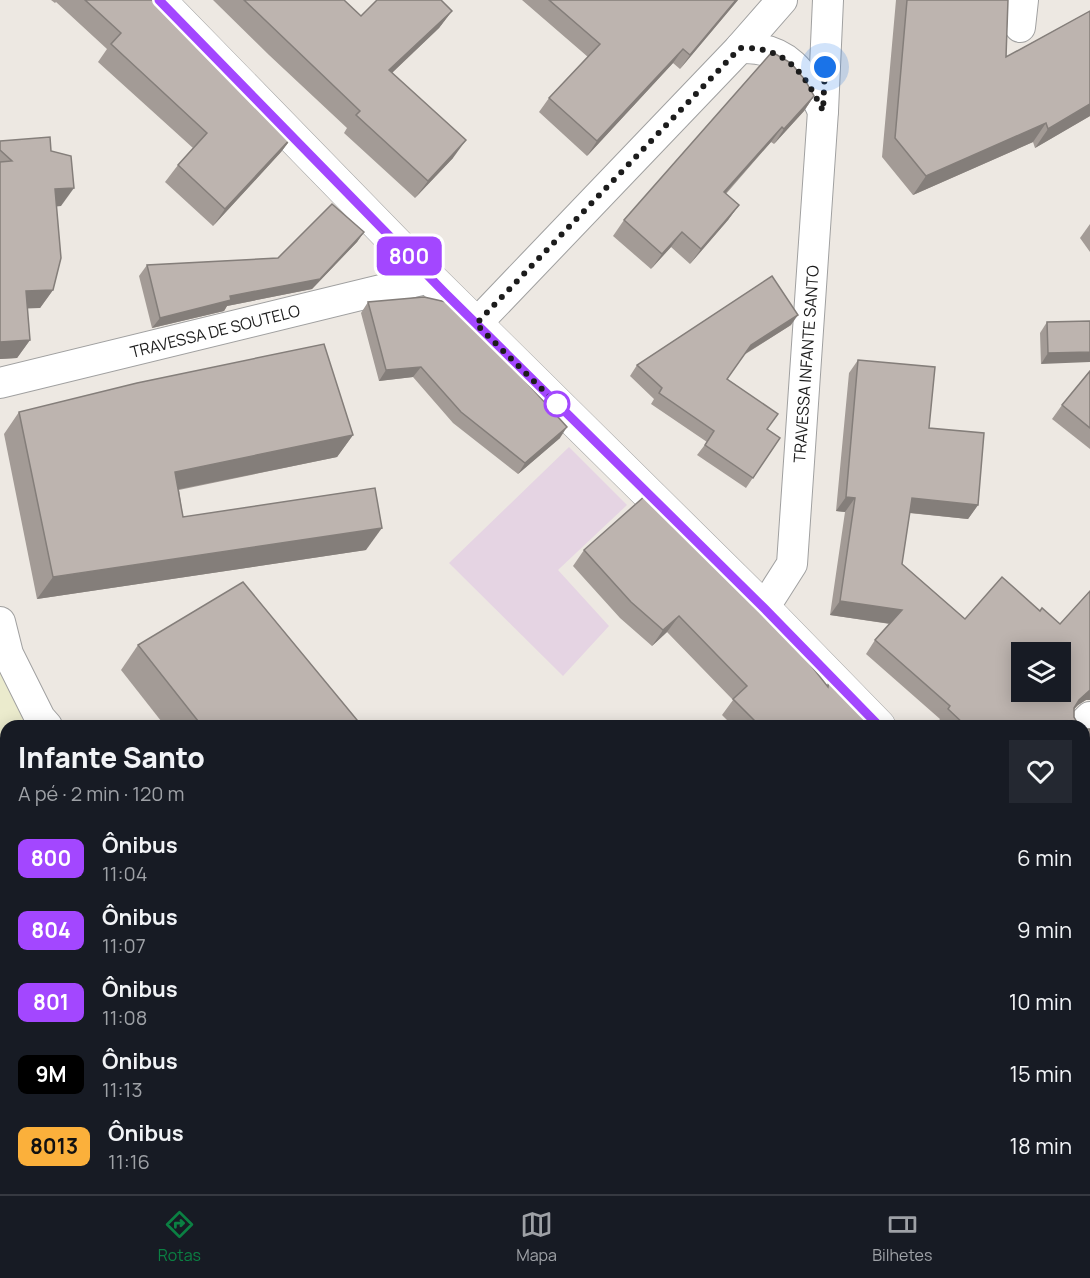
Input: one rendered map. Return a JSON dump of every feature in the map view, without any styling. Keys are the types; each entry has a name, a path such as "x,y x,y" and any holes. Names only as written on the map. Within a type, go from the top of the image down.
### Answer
{"street":[{"path":"159,0 430,278 764,608 873,720"},
{"path":"476,324 740,48 782,0"},
{"name":"TRAVESSA INFANTE SANTO","path":"764,608 792,564 823,111 828,0"},
{"path":"740,48 772,51 796,67 812,87 823,111"},
{"name":"TRAVESSA DE SOUTELO","path":"0,383 430,278"},
{"path":"0,622 8,654 42,720"}],"shaded area":[{"path":"569,447 627,505 558,570 609,626 563,676 449,563"}],"green space":[{"path":"0,633 61,720 0,720"}],"building":[{"path":"85,0 153,0 243,83 294,135 225,209 178,165 207,133 111,44 121,33"},
{"path":"244,0 344,0 361,16 377,0 441,0 452,11 389,70 466,140 428,181 356,115 360,111"},
{"path":"549,0 736,0 690,55 683,49 597,141 549,98 600,44"},
{"path":"907,0 1008,0 1006,57 1090,11 1090,104 1048,129 1046,123 926,176 895,138"},
{"path":"772,52 791,63 814,96 784,129 782,127 724,192 739,205 701,249 682,232 662,254 624,220"},
{"path":"50,137 51,151 71,156 74,188 55,189 61,258 53,290 26,291 30,340 0,342 0,162 12,161 0,150 0,141"},
{"path":"332,204 364,232 320,279 230,296 231,300 160,318 147,265 278,258"},
{"path":"772,276 798,315 751,345 727,379 778,414 767,429 780,438 753,478 705,445 714,431 659,393 662,388 637,365"},
{"path":"424,297 446,302 519,374 567,427 525,463 461,412 421,367 386,370 368,302"},
{"path":"1090,321 1090,352 1048,353 1047,322"},
{"path":"324,344 353,435 175,472 183,517 375,488 382,528 53,577 19,412 137,383"},
{"path":"858,360 935,367 929,428 984,433 978,505 912,498 902,564 965,619 1002,577 1040,611 1042,608 1060,624 1090,591 1090,690 1074,708 1076,720 960,720 948,709 950,706 875,640 902,610 840,601 855,498 846,497"},
{"path":"1090,371 1090,428 1062,405"},
{"path":"646,495 698,542 732,581 791,640 828,687 829,681 871,720 754,720 733,699 747,686 679,616 663,630 631,602 584,550"},
{"path":"243,582 357,720 197,720 138,645"}],"bus line":[{"name":"800","path":"159,0 445,293 764,608 873,720"}],"route":[{"path":"557,404 476,324 740,48 772,51 796,67 812,87 823,111 825,67"}]}
